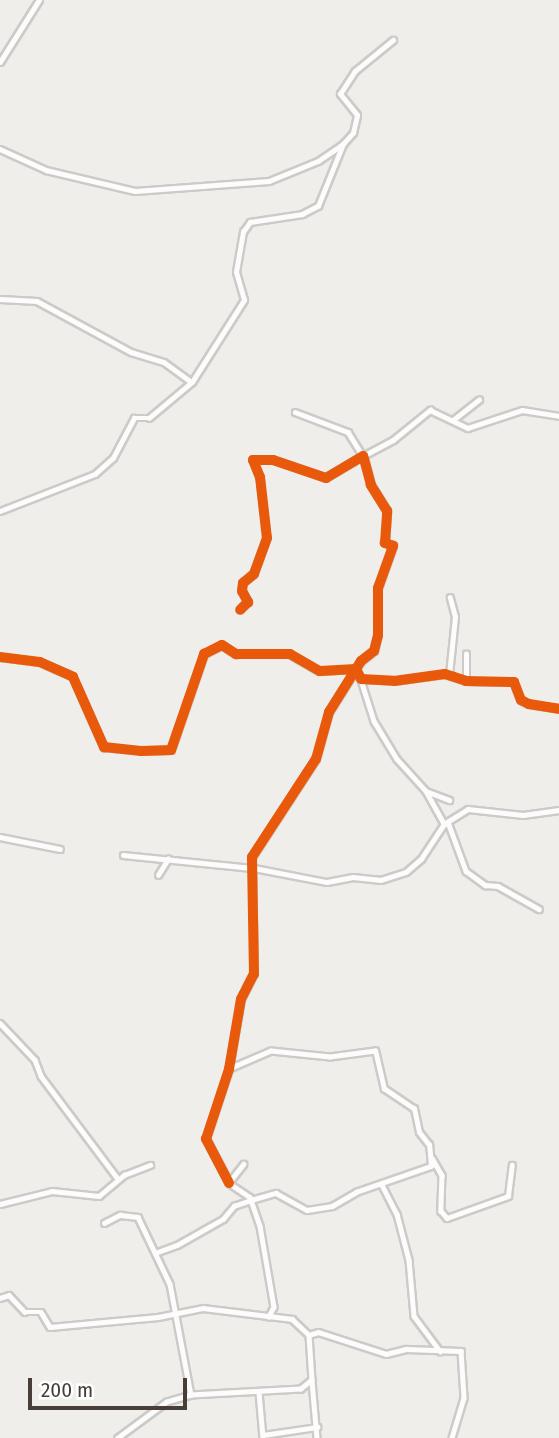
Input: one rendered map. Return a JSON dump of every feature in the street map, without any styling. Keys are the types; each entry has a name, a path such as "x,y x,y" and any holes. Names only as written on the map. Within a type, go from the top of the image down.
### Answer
{"street":[{"path":"0,62 39,0"},
{"path":"0,149 46,170 135,191 269,181 318,161 343,144 353,133 357,115 340,94 355,71 393,40"},
{"path":"0,511 96,474 113,458 134,418 149,418 192,382 244,300 236,272 243,232 250,222 302,214 318,206 343,144"},
{"path":"0,299 37,301 131,352 164,362 192,382"},
{"path":"453,420 478,400"},
{"path":"240,610 248,602 242,591 243,583 254,573 267,538 260,477 253,460 273,460 326,478 393,440 430,410 468,428 522,410 559,416"},
{"path":"269,1317 274,1307 268,1259 251,1200 229,1183 206,1139 229,1069 241,999 254,974 253,858 316,759 329,712 356,669 374,651 378,588 393,550 384,539 387,511 372,485 363,456 348,432 295,412"},
{"path":"449,675 455,617 450,598"},
{"path":"0,657 40,662 73,677 104,747 167,752 204,654 211,647 222,645 236,654 290,654 320,671 356,669"},
{"path":"466,654 466,681"},
{"path":"356,669 374,721 397,759 426,791 446,823 466,872 485,885 498,886 539,909"},
{"path":"360,679 394,681 449,675 466,681 514,682 521,699 529,704 559,709"},
{"path":"426,791 449,800"},
{"path":"123,855 254,868 327,883 353,877 394,878 421,859 446,823 468,809 523,815 559,810"},
{"path":"0,837 60,849"},
{"path":"158,876 168,859"},
{"path":"0,1023 35,1060 41,1076 118,1179"},
{"path":"229,1069 271,1051 330,1057 375,1051 384,1089 414,1109 431,1158 442,1175 441,1211 447,1218 508,1196 512,1165"},
{"path":"155,1253 177,1245 223,1219 234,1206 251,1200 276,1193 313,1209 431,1166 431,1158"},
{"path":"229,1183 244,1164"},
{"path":"0,1204 52,1191 99,1196 118,1179 150,1165"},
{"path":"382,1185 397,1214 402,1247 409,1260 414,1315 440,1351"},
{"path":"104,1223 120,1215 138,1217 170,1284 191,1395"},
{"path":"0,1298 9,1295 24,1312 41,1312 50,1327 203,1308 292,1319 309,1335 317,1438"},
{"path":"309,1335 318,1332 386,1354 461,1351 464,1357 464,1398 452,1438"},
{"path":"118,1438 167,1402 191,1395 292,1392 312,1380"},
{"path":"259,1392 263,1436 317,1427"}],"cycle path":[{"path":"229,1183 206,1139 229,1069 241,999 254,974 252,857 316,759 329,712 361,661 374,651 378,635 378,588 393,546 385,543 387,511 371,485 363,456 326,478 273,460 253,460 260,477 267,538 254,574 243,583 242,591 248,602 240,610"},
{"path":"0,657 40,662 73,677 104,747 141,751 171,750 204,654 222,645 236,654 290,654 320,671 356,669 361,679 394,681 445,674 466,681 514,682 521,700 559,709"}]}
